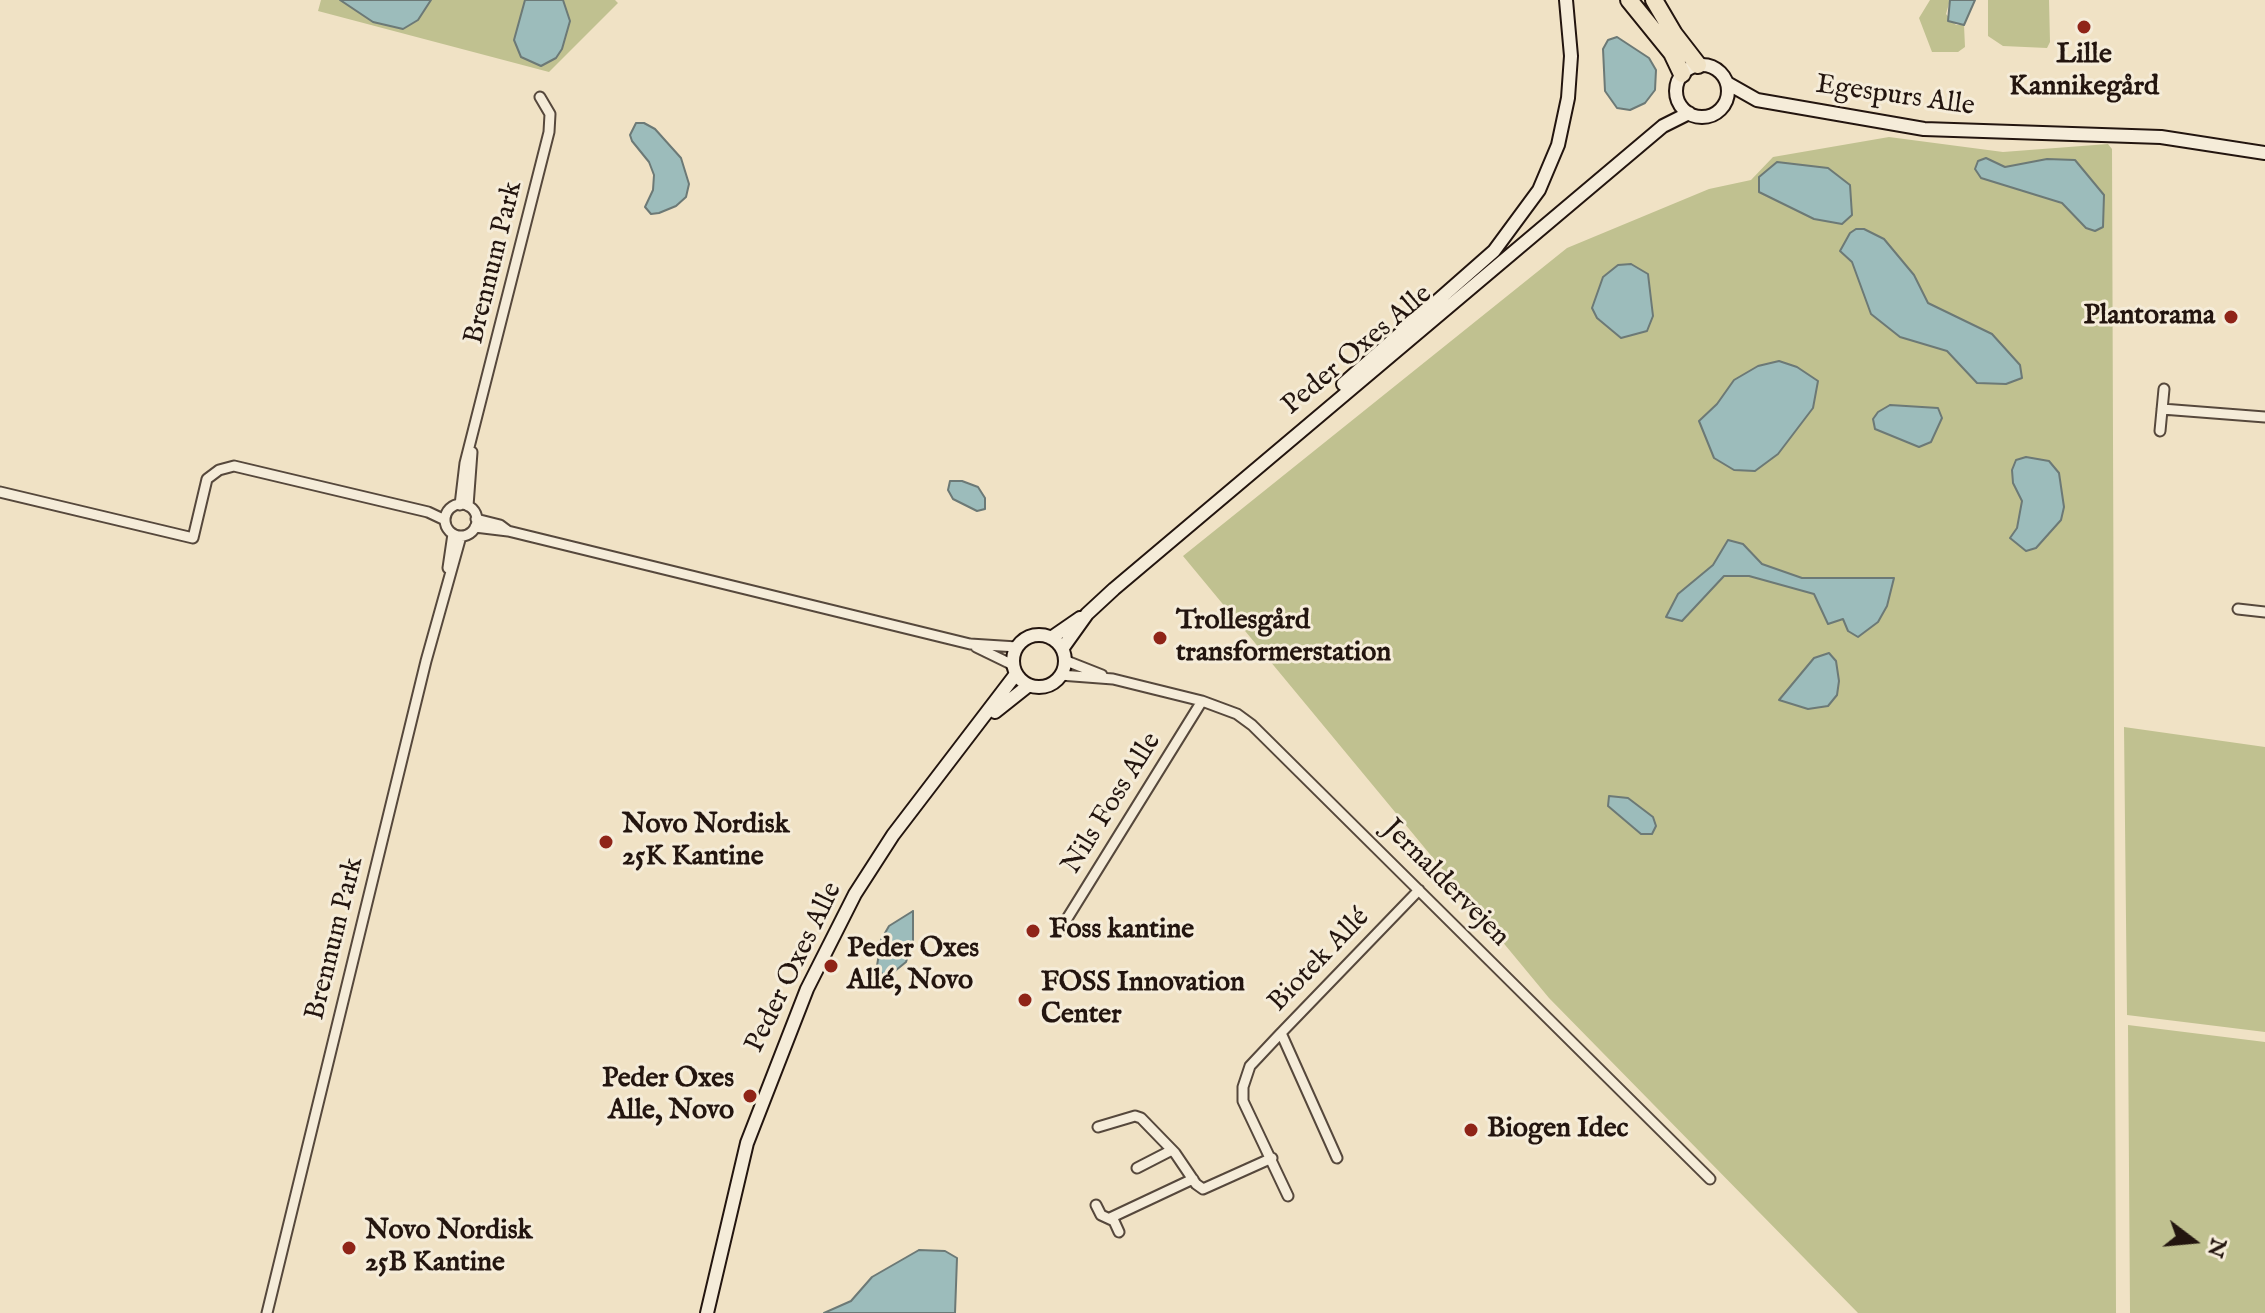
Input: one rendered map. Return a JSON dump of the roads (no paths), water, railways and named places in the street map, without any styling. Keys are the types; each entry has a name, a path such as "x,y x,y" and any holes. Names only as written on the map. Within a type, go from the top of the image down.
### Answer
{"highway":[{"path":"1629,0 1672,53 1682,74"},
{"path":"1654,0 1674,34 1698,65"}],"street":[{"path":"1291,439 1339,388 1494,251 1525,212 1549,168 1565,120 1571,56 1566,0"},
{"path":"1698,65 1716,68 1727,83 1723,106 1708,116 1689,113 1679,102 1676,87 1682,74 1698,65"},
{"name":"Egespurs Alle","path":"1727,83 1757,100 1924,129 2161,137 2265,153"},
{"name":"Brennum Park","path":"464,505 465,463 549,132 550,114 540,97"},
{"name":"Egespurs Alle","path":"1723,106 1757,100"},
{"name":"Peder Oxes Alle","path":"1663,126 1679,102"},
{"name":"Peder Oxes Alle","path":"1051,638 1087,614 1663,126 1689,113"},
{"path":"2160,431 2164,389"},
{"path":"2162,409 2265,417"},
{"path":"0,492 193,538 207,479 219,470 234,466 447,516 464,505 476,523 970,644 1017,647 1032,636 1051,638 1063,655 1060,675 1046,685 1029,685 1015,669 970,644"},
{"path":"447,516 457,535 476,523"},
{"name":"Brennum Park","path":"267,1313 457,535"},
{"path":"2238,609 2265,612"},
{"name":"Peder Oxes Alle","path":"1063,655 1087,614"},
{"path":"1015,669 1017,647"},
{"name":"Jernaldervejen","path":"1063,655 1113,679"},
{"name":"Peder Oxes Alle","path":"707,1313 747,1143 776,1062 823,956 855,894 893,835 983,721 1015,669"},
{"name":"Jernaldervejen","path":"1060,675 1113,679 1202,701 1220,706 1252,725 1710,1179"},
{"name":"Peder Oxes Alle","path":"983,721 1029,685"},
{"name":"Nils Foss Alle","path":"1060,930 1202,701"},
{"name":"Biotek Allé","path":"1337,1158 1281,1033 1419,890"},
{"path":"1281,1033 1250,1066 1243,1087 1243,1101 1288,1196"},
{"path":"1098,1127 1135,1116 1172,1150 1193,1179 1206,1189 1272,1158"},
{"path":"1137,1168 1172,1150"},
{"path":"1110,1218 1193,1179"},
{"path":"1096,1205 1101,1215 1110,1218 1119,1232"},
{"name":"Peder Oxes Alle","path":"716,1313 717,1268"}],"water":[{"path":"340,0 431,0 418,20 403,29 373,22"},
{"path":"525,0 563,0 570,21 562,49 556,58 541,66 521,57 514,40"},
{"path":"1950,0 1975,0 1964,25 1948,21"},
{"path":"1617,37 1649,58 1656,70 1655,90 1645,103 1630,110 1617,108 1605,91 1603,49 1608,40"},
{"path":"636,123 644,123 655,129 681,158 689,184 686,197 676,206 659,213 651,214 645,207 653,190 654,175 649,162 632,141 630,135"},
{"path":"1986,158 2005,167 2047,159 2075,160 2104,195 2103,227 2095,231 2086,228 2062,203 1981,178 1975,169 1978,161"},
{"path":"1777,162 1828,168 1850,185 1852,215 1842,224 1814,219 1759,192 1759,177"},
{"path":"1864,229 1884,239 1914,275 1928,303 1992,334 2020,365 2022,378 2006,384 1977,383 1947,351 1900,337 1871,314 1852,262 1840,251 1850,233"},
{"path":"1631,264 1648,274 1653,316 1647,331 1621,338 1597,318 1592,308 1603,277 1618,265"},
{"path":"1779,361 1797,367 1818,381 1813,408 1778,454 1755,471 1734,470 1714,458 1699,421 1717,404 1734,380 1758,366"},
{"path":"1890,405 1938,408 1942,418 1931,442 1919,447 1875,429 1873,419"},
{"path":"2026,457 2049,461 2059,473 2064,507 2061,520 2036,548 2026,551 2010,538 2017,528 2022,501 2013,483 2012,470 2016,460"},
{"path":"950,481 962,481 978,487 985,498 985,509 977,511 953,499 948,490"},
{"path":"1728,540 1743,544 1762,564 1802,578 1894,578 1887,606 1878,622 1858,637 1848,631 1843,619 1828,624 1814,594 1749,576 1724,576 1682,621 1666,617 1678,594 1713,565"},
{"path":"1829,653 1836,661 1839,681 1837,695 1828,706 1808,709 1779,700 1814,658"},
{"path":"1609,796 1628,798 1653,817 1656,826 1652,834 1641,834 1608,806"},
{"path":"913,911 913,941 906,962 890,975 883,975 877,966 881,940 889,926"},
{"path":"919,1250 945,1251 957,1258 955,1313 824,1313 851,1301 872,1277"}],"place":[{"name":"Lille Kannikegård","path":"2084,27"},
{"name":"Plantorama","path":"2231,317"},
{"name":"Trollesgård transformerstation","path":"1160,638"},
{"name":"Novo Nordisk 25K Kantine","path":"606,842"},
{"name":"Foss kantine","path":"1033,931"},
{"name":"Peder Oxes Allé, Novo","path":"831,966"},
{"name":"FOSS Innovation Center","path":"1025,1000"},
{"name":"Peder Oxes Alle, Novo","path":"750,1096"},
{"name":"Biogen Idec","path":"1471,1130"},
{"name":"Novo Nordisk 25B Kantine","path":"349,1248"}]}
